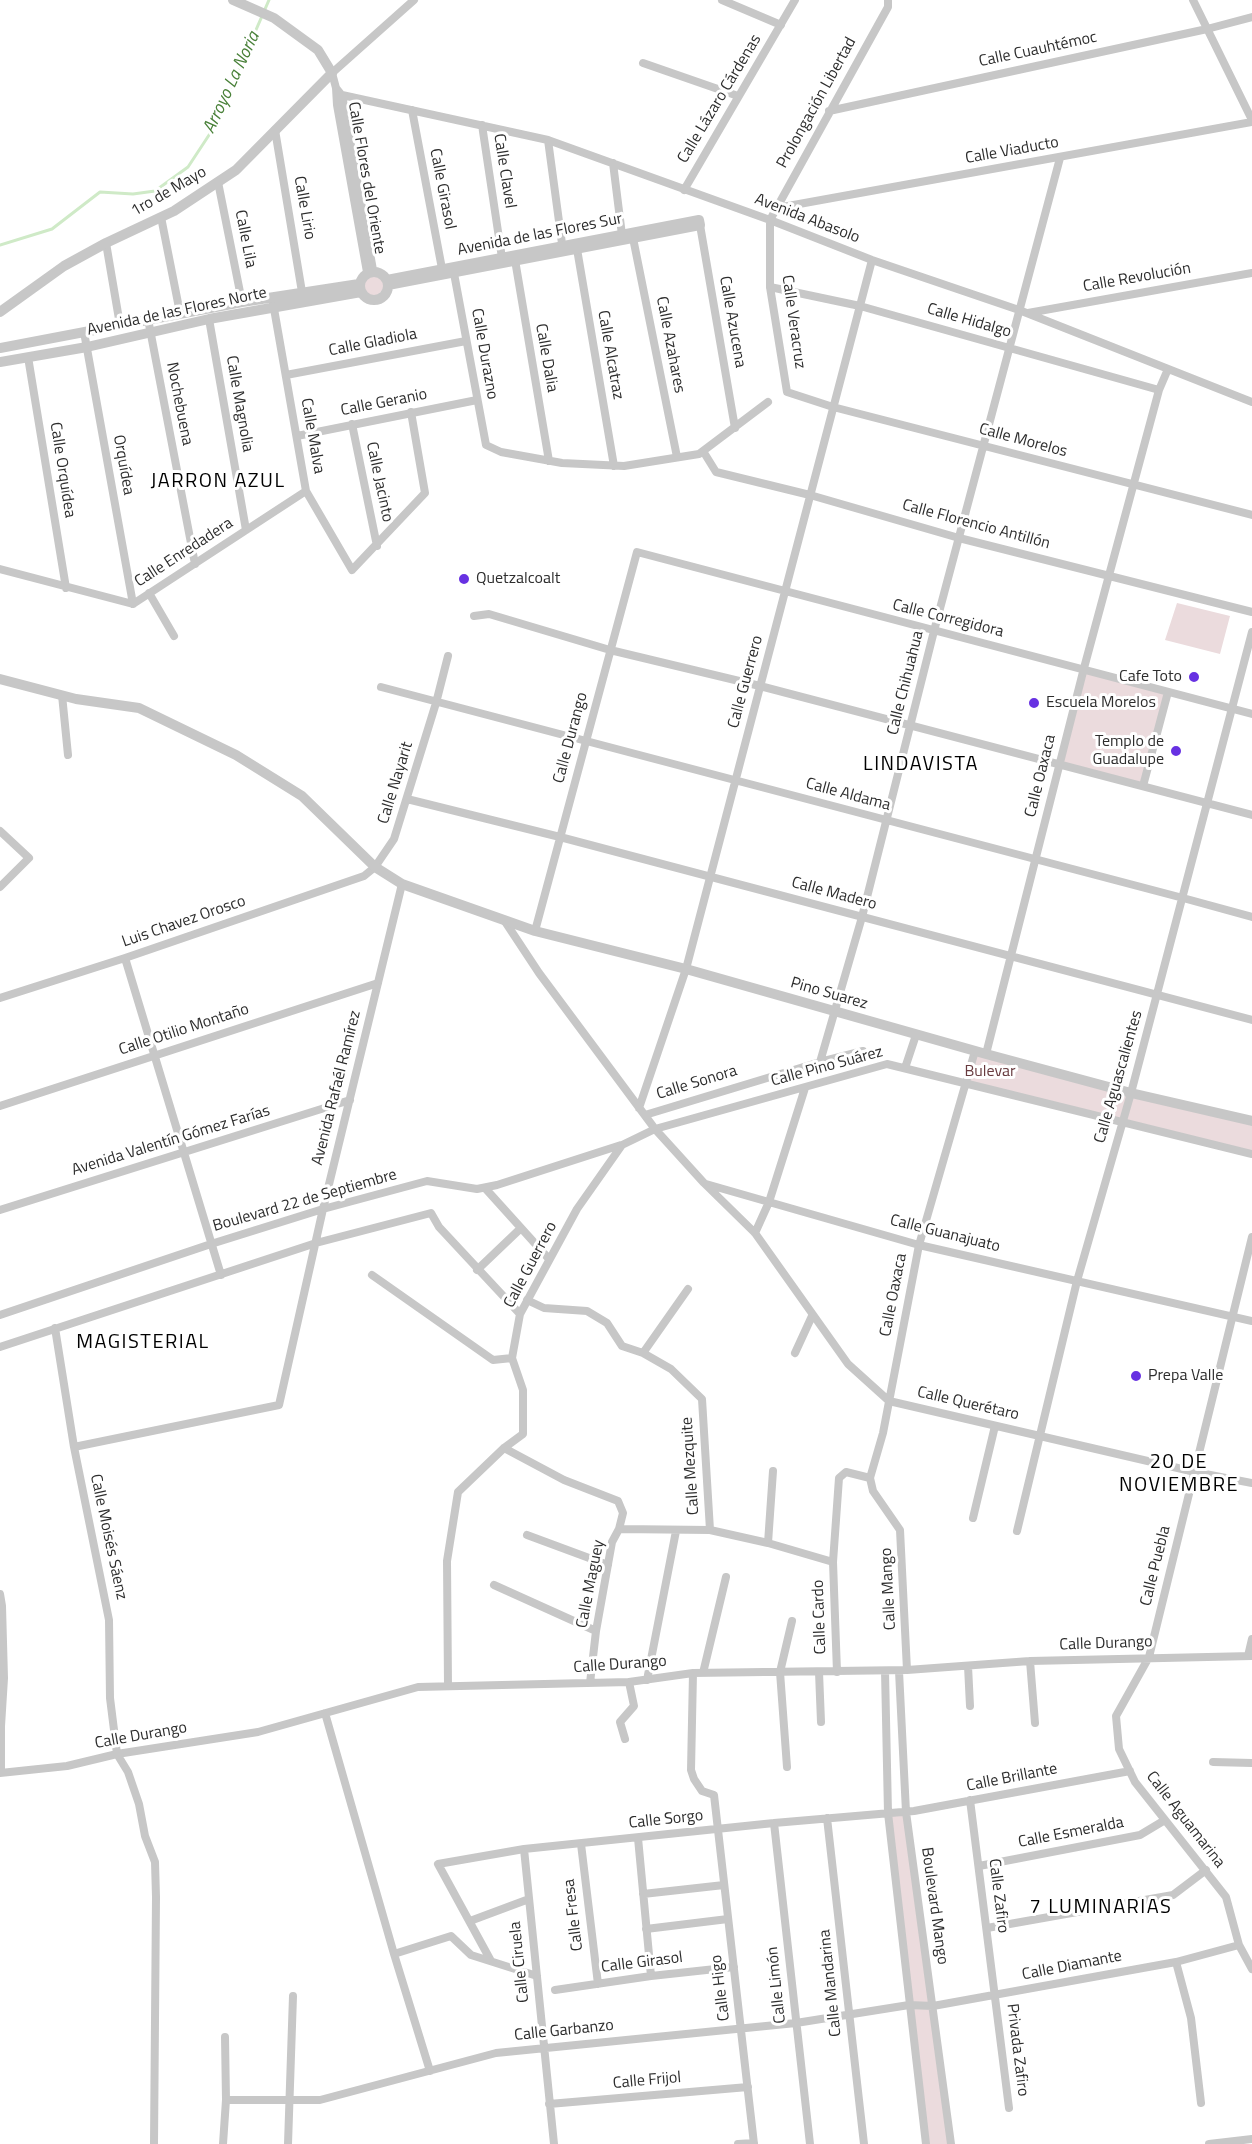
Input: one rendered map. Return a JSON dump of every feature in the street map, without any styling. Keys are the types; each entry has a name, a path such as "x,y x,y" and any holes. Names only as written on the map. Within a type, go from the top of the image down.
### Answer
{"street":[{"path":"233,0 274,18 318,50 332,72 414,0"},
{"path":"722,0 781,25"},
{"name":"Calle Lázaro Cárdenas","path":"684,190 795,0"},
{"name":"Prolongación Libertad","path":"770,220 888,7 888,0"},
{"path":"1193,0 1252,121"},
{"name":"Calle Cuauhtémoc","path":"829,111 1207,29 1252,17"},
{"path":"643,63 738,96"},
{"name":"Calle Flores del Oriente","path":"332,72 339,92 370,271"},
{"name":"1ro de Mayo","path":"0,312 64,266 174,211 236,170 332,72"},
{"name":"Avenida Abasolo","path":"339,92 548,140 770,220 872,260 1024,312 1252,402"},
{"name":"Calle Girasol","path":"412,110 448,271"},
{"name":"Calle Viaducto","path":"777,207 1060,158 1252,121"},
{"name":"Calle Clavel","path":"482,124 502,258"},
{"name":"Calle Lirio","path":"275,130 302,292"},
{"path":"548,140 563,249"},
{"name":"Calle Chihuahua","path":"820,1062 862,917 983,446 1010,348 1024,312 1060,158"},
{"name":"Calle Azahares","path":"613,163 677,457"},
{"name":"Calle Lila","path":"218,182 242,302"},
{"path":"161,217 180,313"},
{"name":"Calle Veracruz","path":"770,220 770,287 787,392"},
{"name":"Avenida de las Flores Sur","path":"388,282 514,261 563,249 700,223"},
{"name":"Calle Azucena","path":"700,223 735,428"},
{"name":"Avenida de las Flores Sur","path":"448,271 502,258 577,249 628,236"},
{"path":"106,243 120,325"},
{"name":"Calle Alcatraz","path":"577,249 614,466"},
{"name":"Calle Guerrero","path":"642,1112 686,969 872,260"},
{"name":"Calle Dalia","path":"514,261 549,461"},
{"path":"370,271 381,273 388,282 386,294 378,300 369,299 360,288 370,271"},
{"name":"Calle Durazno","path":"448,271 466,341 486,445 501,452 549,461"},
{"name":"Calle Revolución","path":"1024,312 1252,273"},
{"name":"Calle Hidalgo","path":"770,287 860,306 1159,390"},
{"name":"Avenida de las Flores Norte","path":"0,362 87,347 209,320 302,292 360,288"},
{"name":"Avenida de las Flores Norte","path":"0,348 242,302 273,302 360,288"},
{"name":"Calle Malva","path":"273,302 306,491 352,570 377,546"},
{"name":"Nochebuena","path":"148,319 195,564"},
{"name":"Calle Magnolia","path":"209,320 246,530"},
{"name":"Orquídea","path":"84,332 133,604"},
{"name":"Calle Gladiola","path":"286,375 466,341"},
{"name":"Calle Orquídea","path":"28,357 66,588"},
{"name":"Calle Oaxaca","path":"870,1478 883,1433 919,1245 966,1083 980,1052 1010,957 1083,668 1159,390 1168,369"},
{"name":"Calle Morelos","path":"787,392 833,407 1252,515"},
{"name":"Calle Geranio","path":"297,436 477,400"},
{"path":"549,461 624,466 699,454 768,402"},
{"path":"377,546 425,494 411,412"},
{"name":"Calle Jacinto","path":"352,424 377,546"},
{"name":"Calle Florencio Antillón","path":"703,451 716,472 810,495 959,538 1252,612"},
{"name":"Calle Enredadera","path":"0,569 133,604 306,491"},
{"name":"Calle Corregidora","path":"637,552 1252,714"},
{"name":"Calle Durango","path":"535,931 637,552"},
{"path":"149,593 174,636"},
{"path":"474,616 489,614 610,650 760,686 1252,815"},
{"name":"Calle Aguascalientes","path":"1017,1531 1077,1281 1131,1093 1252,632"},
{"name":"Calle Nayarit","path":"375,867 394,840 448,656"},
{"name":"Pino Suarez","path":"0,679 62,695 138,708 236,754 302,796 375,867 402,884 535,931 686,969 916,1035 1131,1093 1252,1121"},
{"name":"Calle Aldama","path":"381,687 1252,917"},
{"path":"1143,786 1168,692"},
{"path":"62,695 68,755"},
{"name":"Calle Madero","path":"407,799 560,837 1252,1020"},
{"path":"0,831 29,858 0,887"},
{"name":"Luis Chavez Orosco","path":"0,998 364,876 375,867"},
{"name":"Avenida Rafaél Ramírez","path":"74,1447 279,1405 323,1209 402,884"},
{"path":"504,920 538,973 642,1112 704,1183"},
{"path":"125,958 222,1275"},
{"name":"Calle Otilio Montaño","path":"0,1106 378,983"},
{"path":"905,1068 916,1035"},
{"name":"Calle Sonora","path":"642,1112 862,1051"},
{"name":"Calle Pino Suárez","path":"655,1129 887,1064 1252,1154"},
{"path":"755,1233 769,1202 805,1088"},
{"name":"Avenida Valentín Gómez Farías","path":"0,1210 350,1100"},
{"name":"Calle Guerrero","path":"448,1686 447,1561 458,1491 504,1448 523,1434 523,1390 512,1358 520,1314 577,1209 622,1145 655,1129"},
{"name":"Boulevard 22 de Septiembre","path":"0,1316 211,1244 323,1209 427,1181 477,1189 484,1188 622,1145"},
{"name":"Calle Guanajuato","path":"704,1183 919,1245 1252,1321"},
{"name":"Calle Querétaro","path":"704,1183 755,1233 848,1364 889,1401 1195,1472 1252,1483"},
{"path":"484,1188 549,1260"},
{"path":"0,1347 316,1243 431,1213 439,1227 520,1314"},
{"path":"477,1270 520,1229"},
{"name":"Calle Puebla","path":"1149,1657 1252,1237"},
{"path":"372,1275 493,1360 512,1358"},
{"path":"527,1300 544,1308 587,1311 607,1323 622,1346 643,1353 688,1289"},
{"path":"795,1353 812,1316"},
{"name":"Calle Moisés Sáenz","path":"55,1328 74,1447 109,1620 110,1698 117,1754"},
{"name":"Calle Mezquite","path":"643,1353 670,1369 702,1399 710,1530"},
{"path":"973,1518 994,1426"},
{"path":"504,1448 564,1480 618,1501 623,1513 619,1529"},
{"path":"768,1544 773,1471"},
{"name":"Calle Cardo","path":"837,1672 833,1562 839,1478 846,1472 870,1478"},
{"name":"Calle Mango","path":"870,1478 873,1491 900,1530 903,1671"},
{"name":"Calle Maguey","path":"590,1683 596,1631 612,1542 619,1529 710,1530 833,1562"},
{"path":"647,1680 676,1531"},
{"path":"527,1535 608,1565"},
{"path":"703,1673 726,1577"},
{"path":"494,1585 596,1631"},
{"path":"0,1594 4,1678 1,1773"},
{"path":"787,1767 780,1672 792,1621"},
{"path":"1250,1656 1252,1639"},
{"name":"Calle Durango","path":"1,1773 67,1766 117,1754 258,1732 418,1687 629,1682 693,1673 903,1671 1030,1661 1250,1656"},
{"name":"Calle Aguamarina","path":"1149,1657 1116,1716 1119,1749 1136,1782 1226,1896 1239,1945 1252,1969"},
{"path":"1030,1661 1035,1723"},
{"path":"968,1666 970,1706"},
{"name":"Boulevard Mango","path":"885,1671 888,1813 926,2144"},
{"name":"Boulevard Mango","path":"903,1671 902,1812 933,2006 951,2144"},
{"path":"819,1672 821,1722"},
{"name":"Calle Higo","path":"693,1673 691,1770 702,1791 714,1795 754,2143"},
{"path":"624,1739 620,1722 634,1706 629,1682"},
{"path":"325,1713 430,2071"},
{"path":"117,1754 128,1772 139,1804 145,1836 155,1862 154,2144"},
{"path":"1213,1762 1252,1763"},
{"name":"Calle Brillante","path":"902,1812 1130,1771"},
{"name":"Calle Zafiro","path":"970,1800 995,1996"},
{"name":"Calle Sorgo","path":"470,1921 438,1864 524,1849 902,1812"},
{"name":"Calle Mandarina","path":"827,1818 864,2144"},
{"name":"Calle Esmeralda","path":"979,1866 1140,1835 1165,1820"},
{"name":"Calle Limón","path":"774,1823 810,2144"},
{"path":"638,1838 651,1976"},
{"name":"Calle Fresa","path":"581,1844 598,1984"},
{"name":"Calle Ciruela","path":"524,1849 554,2144"},
{"path":"987,1928 1173,1895 1206,1870"},
{"path":"643,1894 724,1885"},
{"path":"491,1961 470,1921 529,1899"},
{"path":"646,1929 728,1919"},
{"path":"394,1954 451,1936 471,1955 537,1976"},
{"name":"Calle Diamante","path":"909,2005 933,2006 995,1996 1176,1962 1239,1945"},
{"path":"1176,1962 1191,2018 1201,2103"},
{"name":"Calle Girasol","path":"555,1990 734,1967"},
{"path":"288,2144 293,1996"},
{"name":"Privada Zafiro","path":"995,1996 1009,2108"},
{"name":"Calle Garbanzo","path":"226,2100 320,2100 496,2053 796,2023 909,2005"},
{"path":"223,2144 226,2100 225,2037"},
{"name":"Calle Frijol","path":"549,2104 748,2087"},
{"path":"1209,2144 1252,2139"},
{"path":"738,2144 754,2143"}],"green space":[{"path":"372,271 388,284 373,300 360,289"},
{"path":"1177,603 1230,616 1220,654 1165,640"},
{"path":"1085,670 1168,692 1143,786 1061,765"},
{"name":"Bulevar","path":"975,1051 1252,1121 1252,1154 966,1083"},
{"path":"906,1812 951,2144 926,2144 888,1813"}],"waterway":[{"name":"Arroyo La Noria","path":"0,245 52,229 100,192 133,194 155,191 188,167 213,129 269,0"}],"place":[{"name":"Quetzalcoalt","path":"464,579"},
{"name":"Cafe Toto","path":"1194,677"},
{"name":"Escuela Morelos","path":"1034,703"},
{"name":"Templo de Guadalupe","path":"1176,751"},
{"name":"Prepa Valle","path":"1136,1376"}],"district":[{"name":"JARRON AZUL","path":"218,482"},
{"name":"LINDAVISTA","path":"921,765"},
{"name":"MAGISTERIAL","path":"143,1343"},
{"name":"20 DE NOVIEMBRE","path":"1179,1474"},
{"name":"7 LUMINARIAS","path":"1101,1908"}]}
